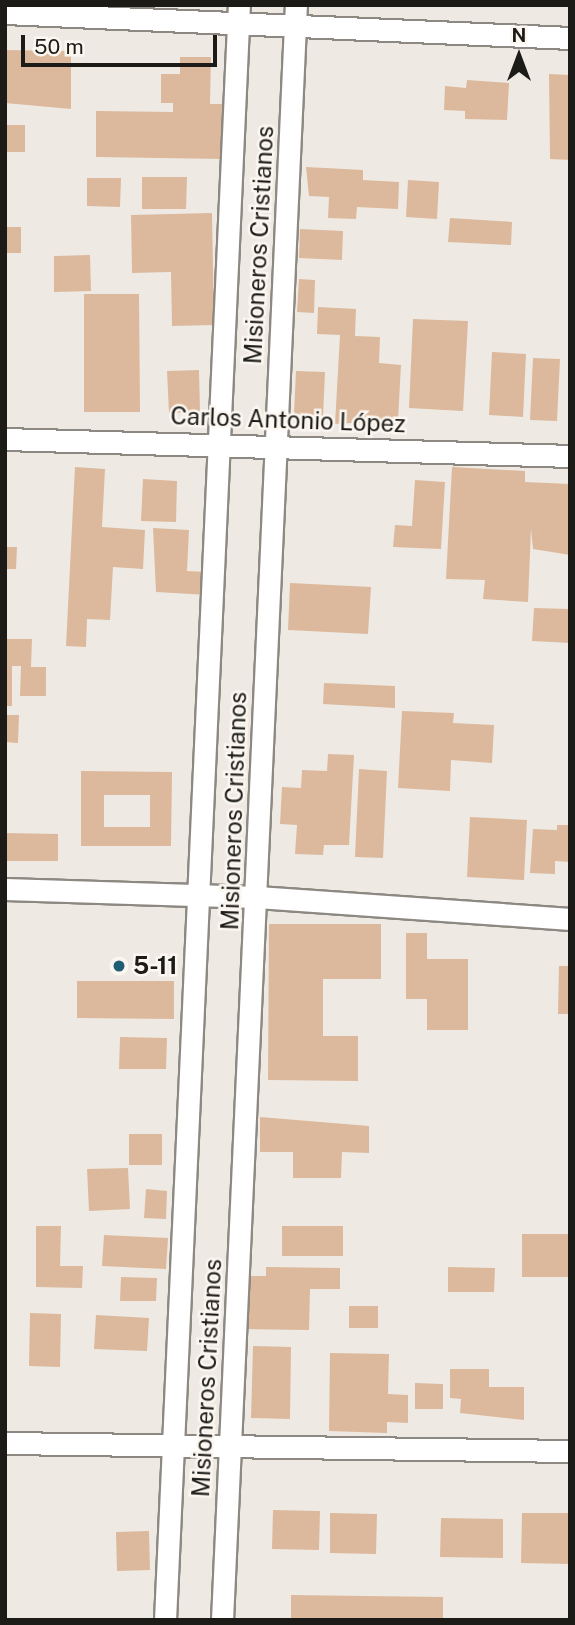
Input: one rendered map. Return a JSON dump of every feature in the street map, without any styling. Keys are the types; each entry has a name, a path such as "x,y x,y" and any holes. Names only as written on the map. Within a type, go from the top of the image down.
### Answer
{"street":[{"path":"5,13 296,15 570,38"},
{"name":"Misioneros Cristianos","path":"165,1620 239,13"},
{"name":"Misioneros Cristianos","path":"222,1620 296,15"},
{"name":"Carlos Antonio López","path":"5,439 275,443 570,456"},
{"path":"5,889 257,897 570,919"},
{"path":"5,1443 570,1451"}],"building":[{"path":"5,50 71,51 71,109 5,103"},
{"path":"180,57 211,57 210,104 223,104 222,159 96,157 96,111 173,112 173,103 161,103 161,74 180,74"},
{"path":"549,74 570,75 570,160 550,159"},
{"path":"467,80 509,83 507,120 465,119 465,111 444,110 445,86 466,88"},
{"path":"5,125 25,125 25,152 5,152"},
{"path":"306,167 363,170 363,180 399,182 398,209 357,207 356,219 328,218 329,197 309,196"},
{"path":"142,177 187,177 186,209 142,209"},
{"path":"87,178 121,178 120,207 87,206"},
{"path":"408,180 439,182 437,219 406,217"},
{"path":"212,213 214,325 172,326 171,272 132,273 131,215"},
{"path":"450,218 512,222 511,245 448,242"},
{"path":"5,227 21,227 21,253 5,253"},
{"path":"300,229 343,231 342,260 299,258"},
{"path":"90,255 91,291 54,292 54,256"},
{"path":"299,279 315,280 314,313 297,312"},
{"path":"84,294 139,294 140,412 84,412"},
{"path":"318,307 356,309 355,336 380,337 379,363 401,365 398,420 335,424 340,335 317,334"},
{"path":"413,319 468,321 463,411 409,408"},
{"path":"492,352 526,354 523,417 489,415"},
{"path":"533,358 560,359 557,421 530,420"},
{"path":"199,370 200,412 169,413 167,371"},
{"path":"296,371 325,372 323,416 294,414"},
{"path":"75,467 105,469 102,527 145,530 143,569 113,567 110,620 87,619 86,647 66,646"},
{"path":"452,467 525,471 525,482 570,484 570,555 533,549 531,529 528,602 483,599 485,580 446,579"},
{"path":"143,479 177,481 176,522 141,521"},
{"path":"415,480 445,482 441,549 393,547 395,525 412,526"},
{"path":"153,528 189,530 187,571 209,572 208,595 156,592"},
{"path":"5,547 17,547 16,569 5,569"},
{"path":"290,583 371,587 368,634 288,630"},
{"path":"534,608 570,609 570,643 532,641"},
{"path":"5,639 32,639 31,667 46,667 46,696 20,696 21,666 12,666 12,706 5,706"},
{"path":"324,683 395,686 395,708 323,704"},
{"path":"402,711 454,713 453,723 494,725 492,763 451,760 450,791 398,788"},
{"path":"5,715 19,715 18,743 5,742"},
{"path":"328,754 354,755 349,845 324,845 323,855 295,854 297,825 280,824 282,787 301,788 302,770 327,771"},
{"path":"359,769 387,771 383,858 355,857"},
{"path":"81,771 172,772 171,846 81,846","holes":["104,795 150,795 150,827 104,827"]},
{"path":"470,817 527,820 524,880 467,877"},
{"path":"557,825 570,825 570,862 555,861 555,874 530,873 533,829 557,830"},
{"path":"5,833 58,834 58,861 5,861"},
{"path":"269,924 381,924 381,979 323,979 323,1036 358,1036 358,1081 268,1080"},
{"path":"406,933 427,933 427,959 468,959 468,1030 427,1030 427,999 406,999"},
{"path":"559,966 570,966 570,1014 558,1014"},
{"path":"77,981 174,981 174,1019 77,1018"},
{"path":"120,1037 167,1038 166,1069 119,1069"},
{"path":"260,1117 369,1126 369,1153 342,1152 341,1178 293,1178 293,1152 260,1152"},
{"path":"129,1134 162,1134 162,1165 129,1165"},
{"path":"128,1168 130,1209 89,1211 87,1169"},
{"path":"146,1189 167,1191 166,1219 144,1218"},
{"path":"36,1226 61,1226 60,1266 83,1266 82,1288 36,1287"},
{"path":"282,1226 343,1226 343,1256 282,1256"},
{"path":"522,1234 570,1234 570,1277 522,1277"},
{"path":"104,1235 168,1238 166,1269 102,1266"},
{"path":"266,1267 340,1268 340,1289 310,1289 309,1330 246,1329 247,1276 266,1276"},
{"path":"448,1267 495,1268 494,1292 448,1292"},
{"path":"121,1277 157,1278 156,1301 120,1301"},
{"path":"349,1306 378,1306 378,1328 349,1328"},
{"path":"30,1313 61,1314 60,1367 29,1366"},
{"path":"96,1315 149,1318 147,1351 94,1349"},
{"path":"253,1346 291,1347 290,1419 251,1418"},
{"path":"330,1353 389,1354 388,1394 408,1395 408,1423 387,1422 387,1433 329,1431"},
{"path":"450,1369 489,1369 489,1387 524,1387 524,1420 460,1413 461,1399 450,1398"},
{"path":"415,1383 443,1384 443,1409 415,1409"},
{"path":"273,1510 320,1511 319,1550 272,1549"},
{"path":"330,1513 377,1514 376,1554 330,1553"},
{"path":"522,1513 570,1513 570,1564 521,1563"},
{"path":"441,1518 503,1519 503,1558 440,1557"},
{"path":"149,1531 150,1570 117,1571 116,1532"},
{"path":"291,1595 443,1597 443,1620 291,1620"}],"place":[{"name":"5-11","path":"119,966"}]}
